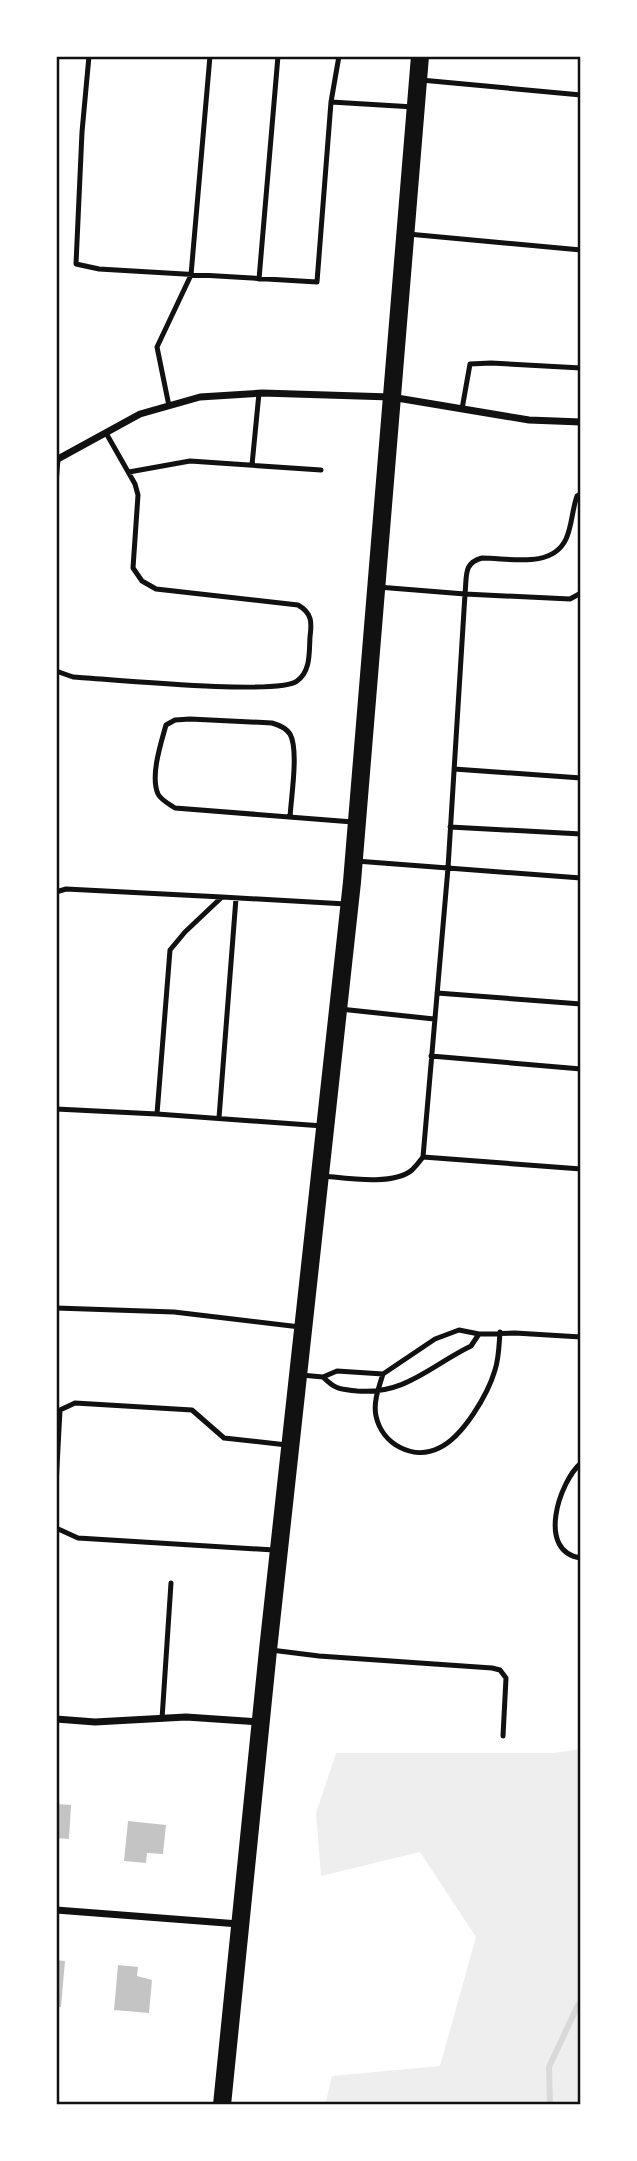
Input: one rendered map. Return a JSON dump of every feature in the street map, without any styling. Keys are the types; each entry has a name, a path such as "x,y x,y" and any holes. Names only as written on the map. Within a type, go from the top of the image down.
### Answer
{"main road":[{"path":"222,2105 268,1650 349,904 420,56"}],"street":[{"path":"57,460 140,414 200,397 259,393 391,397 529,419 581,422"},
{"path":"56,1719 95,1722 186,1717 261,1722"},
{"path":"56,1910 240,1924"}],"lane":[{"path":"89,56 82,132 76,264 99,269 317,282 331,102 339,56"},
{"path":"169,406 157,347 191,275 210,56"},
{"path":"260,279 278,56"},
{"path":"418,80 581,95"},
{"path":"331,102 415,107"},
{"path":"405,234 581,250"},
{"path":"462,409 470,364 581,368"},
{"path":"253,465 259,393"},
{"path":"56,671 73,677 188,685 281,687 292,685 305,674 312,621 298,605 156,589 142,581 133,568 138,495 129,471 106,433"},
{"path":"56,483 57,460"},
{"path":"129,471 190,461 321,470"},
{"path":"320,1175 369,1180 393,1177 411,1171 423,1157 448,868 468,565 482,558 545,559 558,553 567,537 577,496 581,494"},
{"path":"375,587 570,599 581,593"},
{"path":"290,817 293,748 290,735 282,726 272,723 190,719 175,720 166,725 157,758 156,790 159,797 175,808 290,817 356,822"},
{"path":"454,769 581,778"},
{"path":"450,827 581,834"},
{"path":"353,861 581,878"},
{"path":"56,892 66,889 349,904"},
{"path":"157,1114 170,950 222,897"},
{"path":"219,1118 236,898"},
{"path":"437,993 581,1004"},
{"path":"338,1008 434,1019"},
{"path":"431,1056 581,1069"},
{"path":"56,1109 326,1126"},
{"path":"423,1157 581,1169"},
{"path":"56,1308 174,1312 303,1327"},
{"path":"298,1375 323,1377 337,1371 383,1374 446,1334 459,1331 581,1337"},
{"path":"383,1374 377,1393 376,1416 384,1435 391,1443 411,1451 438,1450 462,1428 489,1385 496,1368 500,1332"},
{"path":"323,1377 334,1388 377,1393 392,1390 471,1346 479,1334"},
{"path":"56,1485 60,1410 75,1403 192,1410 225,1438 290,1445"},
{"path":"581,1463 562,1496 554,1530 561,1548 574,1557 581,1558"},
{"path":"56,1528 78,1538 279,1550"},
{"path":"162,1719 171,1583"},
{"path":"268,1650 500,1670 506,1678 503,1736"}],"shaded area":[{"path":"581,1749 581,2105 325,2105 332,2076 440,2066 476,1937 420,1852 321,1876 316,1813 336,1753 554,1753"}],"building":[{"path":"56,1804 71,1805 69,1839 56,1838"},
{"path":"128,1821 166,1825 163,1854 147,1853 146,1863 124,1861"},
{"path":"56,1960 65,1961 61,2007 56,2007"},
{"path":"118,1965 138,1967 137,1976 152,1980 149,2013 114,2010"}],"waterway":[{"path":"550,2105 549,2067 578,2005 581,2004"}]}
